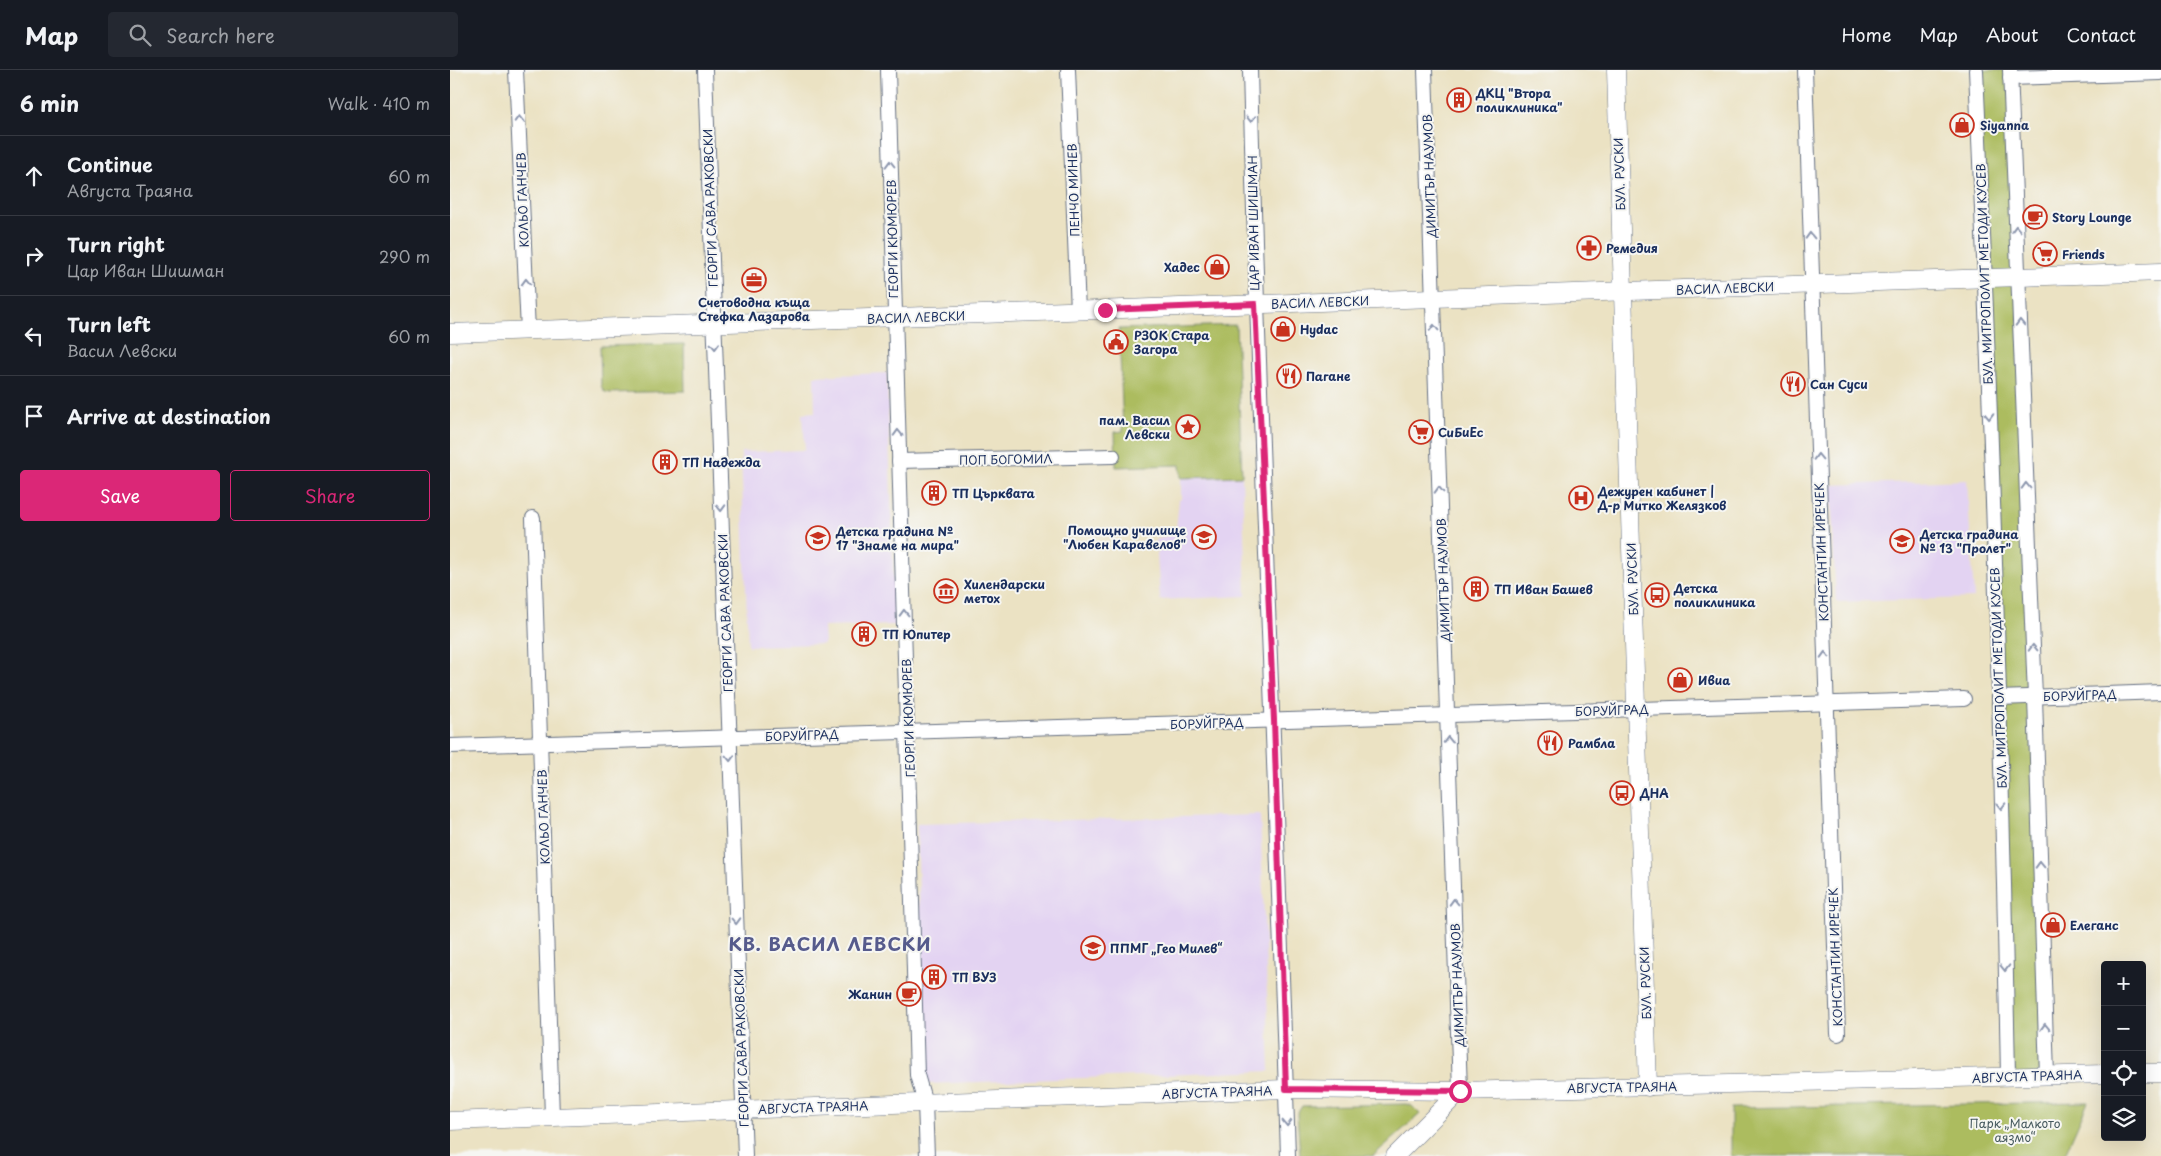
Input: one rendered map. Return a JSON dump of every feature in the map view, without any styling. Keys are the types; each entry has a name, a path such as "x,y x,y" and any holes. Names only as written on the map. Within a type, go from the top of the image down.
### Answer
{"street":[{"name":"КОЛЬО ГАНЧЕВ","path":"516,70 528,330"},
{"name":"ГЕОРГИ САВА РАКОВСКИ","path":"705,70 745,1156"},
{"name":"ГЕОРГИ КЮМЮРЕВ","path":"888,70 917,1075 925,1103 927,1156"},
{"name":"ПЕНЧО МИНЕВ","path":"1068,70 1078,311"},
{"name":"ЦАР ИВАН ШИШМАН","path":"1250,70 1255,304 1274,720 1288,1156"},
{"name":"ДИМИТЪР НАУМОВ","path":"1425,70 1460,1091"},
{"name":"БУЛ. РУСКИ","path":"1616,70 1648,1087"},
{"name":"КОНСТАНТИН ИРЕЧЕК","path":"1804,70 1838,1034"},
{"name":"БУЛ. МИТРОПОЛИТ МЕТОДИ КУСЕВ","path":"1976,70 1985,278 2008,1077"},
{"path":"2047,1076 2035,697 2010,74 2161,73"},
{"name":"ВАСИЛ ЛЕВСКИ","path":"450,333 2161,272"},
{"name":"ПОП БОГОМИЛ","path":"899,462 1113,456"},
{"name":"КОЛЬО ГАНЧЕВ","path":"533,518 552,1117"},
{"name":"БОРУЙГРАД","path":"1998,698 2161,692"},
{"name":"БОРУЙГРАД","path":"450,746 1964,699"},
{"path":"2146,1073 2161,1072"},
{"name":"АВГУСТА ТРАЯНА","path":"450,1121 1286,1089 1460,1091 2101,1074"},
{"path":"1395,1156 1460,1091"}],"shaded area":[{"name":"Детска градина № 17 \"Знаме на мира\"","path":"887,373 895,625 823,627 824,644 748,646 741,452 805,450 803,413 815,412 814,376"},
{"name":"Помощно училище \"Любен Каравелов\"","path":"1242,476 1246,596 1160,600 1156,540 1174,533 1176,530 1179,500 1181,499 1181,478"},
{"name":"Детска градина № 13 \"Пролет\"","path":"1967,480 1974,598 1836,602 1831,485"},
{"name":"ППМГ „Гео Милев“","path":"1260,815 1270,1071 925,1084 917,824"}],"green space":[{"path":"1976,70 2009,70 2047,1076 2008,1077"},
{"path":"1236,325 1242,476 1181,478 1180,465 1116,467 1115,432 1123,431 1119,329"},
{"path":"684,344 685,391 610,393 605,392 601,386 600,346"},
{"name":"Парк „Малкото аязмо“","path":"2088,1102 2064,1156 1731,1156 1731,1108"},
{"path":"1407,1104 1420,1114 1373,1156 1300,1156 1297,1114 1302,1106"}],"place":[{"name":"ДКЦ \"Втора поликлиника\"","path":"1459,100"},
{"name":"Siyanna","path":"1962,125"},
{"name":"Story Lounge","path":"2035,217"},
{"name":"Ремедия","path":"1589,248"},
{"name":"Friends","path":"2045,254"},
{"name":"Хадес","path":"1217,267"},
{"name":"Счетоводна къща Стефка Лазарова","path":"754,280"},
{"name":"Hydac","path":"1283,329"},
{"name":"РЗОК Стара Загора","path":"1116,342"},
{"name":"Пагане","path":"1289,376"},
{"name":"Сан Суси","path":"1793,384"},
{"name":"пам. Васил Левски","path":"1188,427"},
{"name":"СиБиЕс","path":"1421,432"},
{"name":"ТП Надежда","path":"665,462"},
{"name":"ТП Църквата","path":"934,493"},
{"name":"Дежурен кабинет | Д-р Митко Желязков","path":"1581,498"},
{"name":"Помощно училище \"Любен Каравелов\"","path":"1204,537"},
{"name":"Детска градина № 17 \"Знаме на мира\"","path":"818,538"},
{"name":"Детска градина № 13 \"Пролет\"","path":"1902,541"},
{"name":"ТП Иван Башев","path":"1476,589"},
{"name":"Хилендарски метох","path":"946,591"},
{"name":"Детска поликлиника","path":"1657,595"},
{"name":"ТП Юпитер","path":"864,634"},
{"name":"Ивиа","path":"1680,680"},
{"name":"Рамбла","path":"1550,743"},
{"name":"ДНА","path":"1622,793"},
{"name":"Елеганс","path":"2053,925"},
{"name":"ППМГ „Гео Милев“","path":"1093,948"},
{"name":"ТП ВУЗ","path":"934,977"},
{"name":"Жанин","path":"909,994"}],"district":[{"name":"КВ. ВАСИЛ ЛЕВСКИ","path":"830,943"}],"route":[{"path":"1105,310 1255,304 1274,720 1286,1089 1460,1091"}]}
